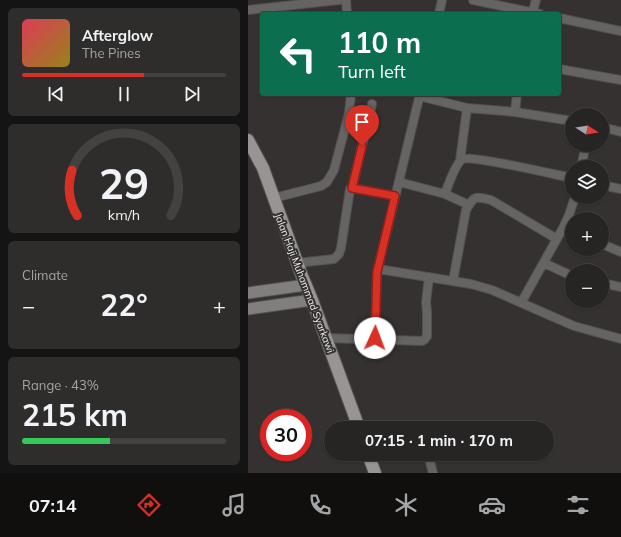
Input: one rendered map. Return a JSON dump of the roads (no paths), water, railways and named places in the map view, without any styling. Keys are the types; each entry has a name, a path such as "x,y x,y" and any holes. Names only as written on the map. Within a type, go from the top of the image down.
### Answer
{"main road":[{"name":"Jalan Haji Muhammad Syarkawi","path":"248,140 262,168 274,198 356,421"},
{"path":"371,461 375,473"}],"street":[{"path":"248,10 340,0"},
{"path":"346,0 347,12"},
{"path":"439,12 442,0"},
{"path":"473,0 526,12"},
{"path":"535,12 536,0"},
{"path":"561,18 589,23 621,31"},
{"path":"561,69 621,80"},
{"path":"274,198 321,186 327,182 334,170 342,142 351,96"},
{"path":"375,338 378,270 419,96"},
{"path":"423,96 467,108 515,112 565,120"},
{"path":"515,112 517,96"},
{"path":"297,263 334,259 339,254 350,189 352,188 372,104"},
{"path":"460,162 467,108"},
{"path":"609,129 621,132"},
{"path":"445,194 450,180 460,162 464,158 565,177"},
{"path":"399,182 445,194 469,205"},
{"path":"609,187 621,190"},
{"path":"352,188 395,196"},
{"path":"453,281 466,210 472,200 476,198 480,197 491,200 557,239"},
{"path":"521,303 563,228 573,204"},
{"path":"609,247 621,252"},
{"path":"544,263 565,273"},
{"path":"378,270 472,284 492,290 574,326 621,339"},
{"path":"326,338 375,338 422,341 427,336 426,302 429,277"},
{"path":"609,284 621,287"},
{"path":"248,293 306,285"},
{"path":"248,309 312,300"},
{"path":"430,461 433,473"}]}
